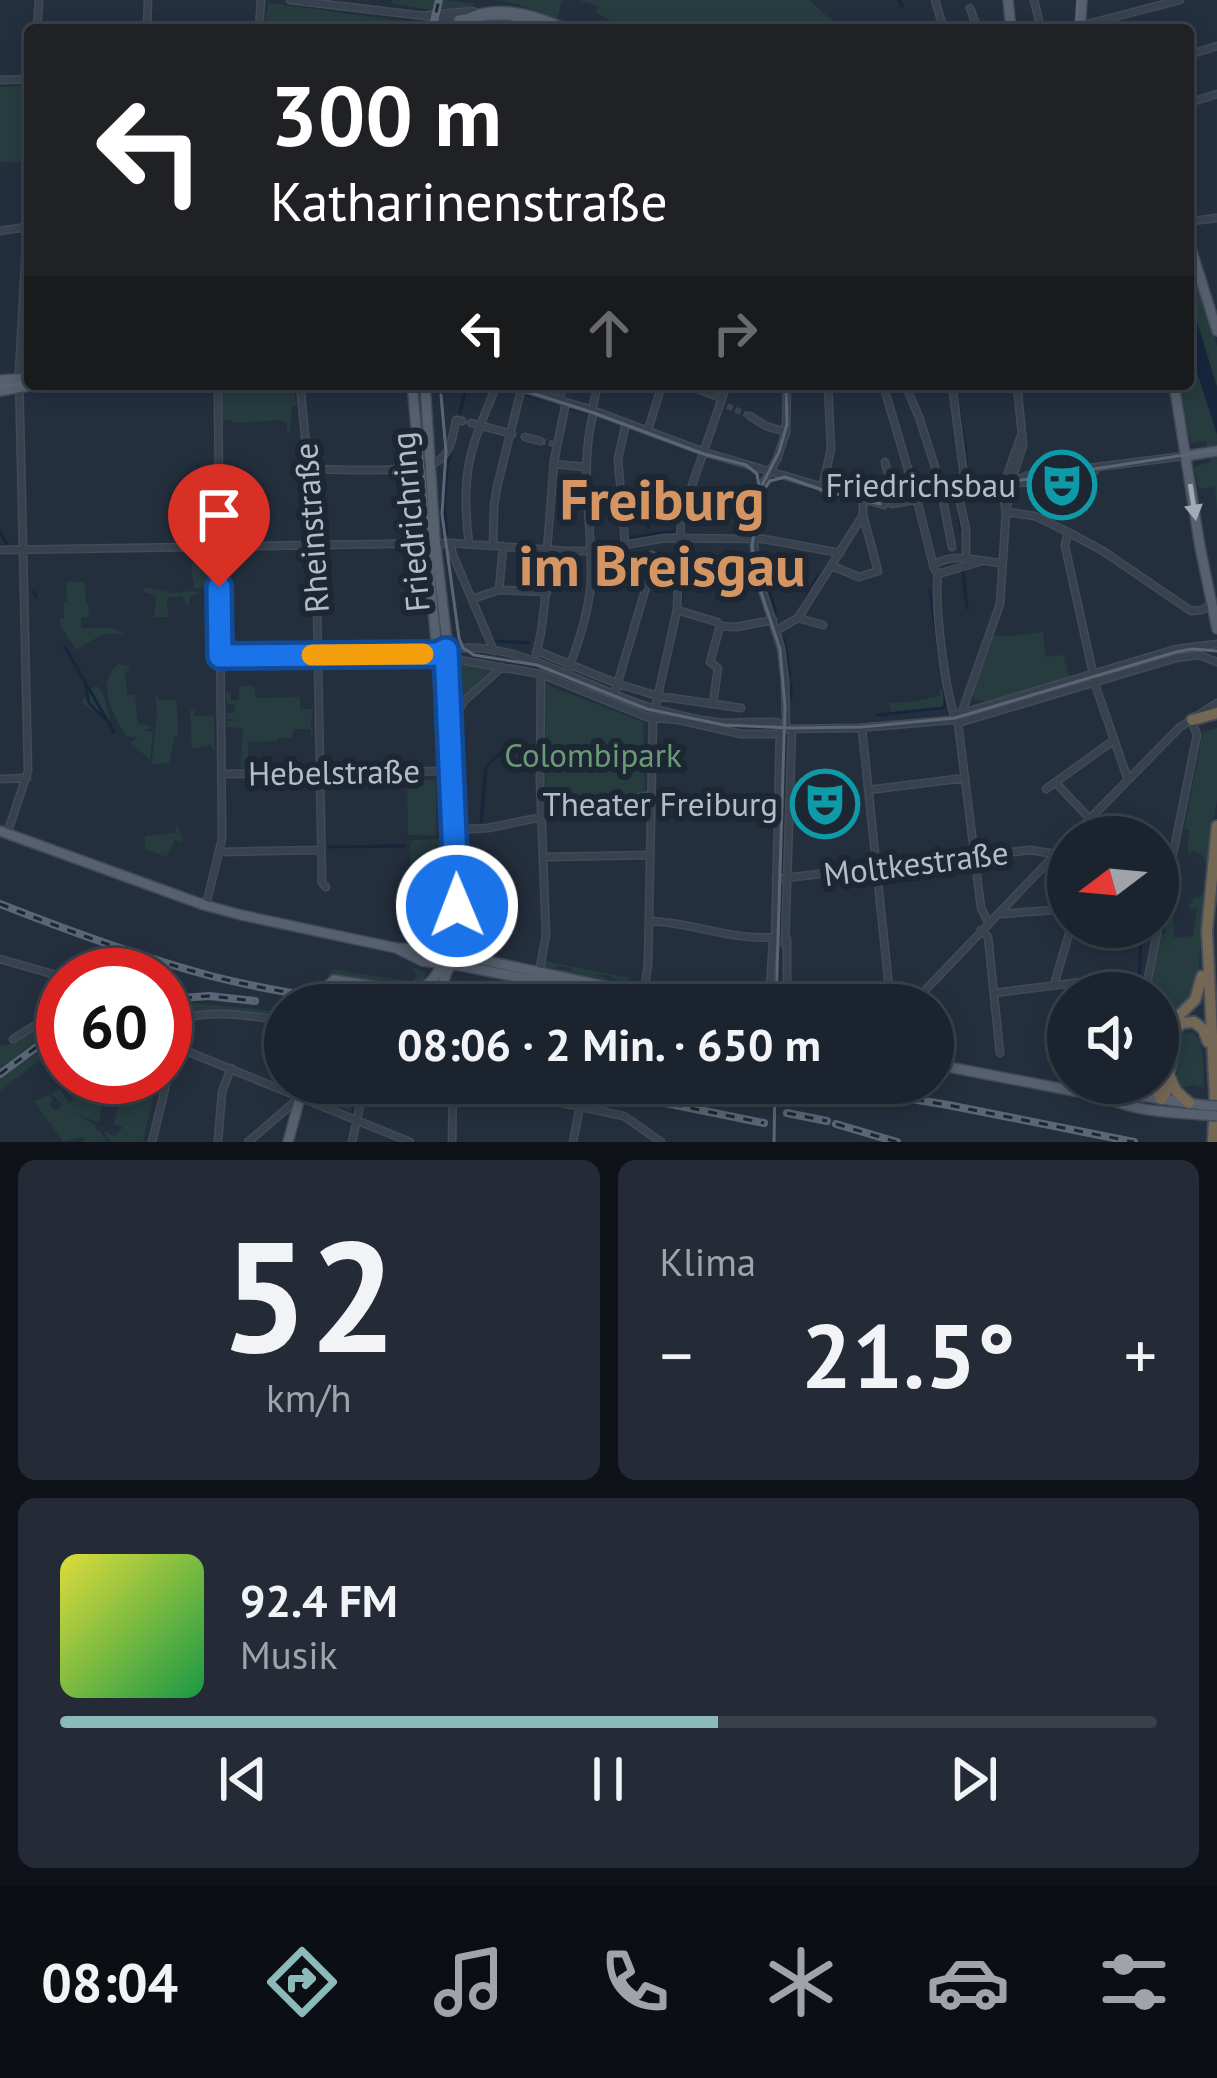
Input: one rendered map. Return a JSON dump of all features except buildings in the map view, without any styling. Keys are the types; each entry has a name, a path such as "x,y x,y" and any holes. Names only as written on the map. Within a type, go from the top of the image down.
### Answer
{"highway":[{"path":"1192,720 1217,713"},
{"path":"1216,1103 1206,949 1217,826"},
{"path":"1179,1016 1196,1000 1206,949"},
{"path":"1179,1027 1190,1021 1200,1025 1213,1056"},
{"path":"1179,1092 1205,1112 1213,1142"}],"main road":[{"path":"461,24 488,7 516,8 554,24"},
{"path":"473,15 510,15 535,24"},
{"path":"1194,258 1217,331"},
{"path":"0,380 22,382"},
{"path":"0,391 22,382"},
{"name":"Friedrichring","path":"413,390 426,465 444,654"},
{"name":"Friedrichring","path":"426,465 431,390"},
{"path":"1175,390 1217,629"},
{"path":"1186,456 1213,452"},
{"path":"444,654 454,830 452,934 448,959 439,990 426,999 410,1000 324,991 338,980 415,992 431,983 448,959"},
{"path":"444,654 452,934 483,961"},
{"path":"4,832 206,905 396,948 424,948 448,959 562,984"},
{"path":"424,948 452,934"},
{"path":"396,948 422,961 483,961 592,984"},
{"path":"422,961 431,983"},
{"path":"954,1068 1047,1084"},
{"path":"1139,1104 1205,1112 1216,1103"},
{"path":"288,1142 299,1104"},
{"path":"1160,1105 1205,1112"}],"street":[{"path":"290,0 424,15 473,15"},
{"path":"374,0 375,10"},
{"path":"1094,24 1180,0"},
{"path":"970,8 976,24"},
{"path":"424,15 456,24"},
{"path":"434,19 439,24"},
{"path":"4,832 27,778 24,338"},
{"path":"206,905 220,852 218,390"},
{"name":"Rheinstraße","path":"301,390 316,547 321,850 326,887"},
{"path":"469,544 465,485 471,423 493,390"},
{"path":"493,545 494,506 521,390"},
{"path":"524,390 704,452 822,488 882,500 1186,456"},
{"path":"533,657 547,592 555,444 564,390"},
{"path":"567,675 589,598 586,467 597,390"},
{"path":"648,430 660,390"},
{"path":"698,390 723,403"},
{"path":"645,984 654,713 677,610 682,511 726,390"},
{"path":"762,485 786,432 787,390"},
{"path":"822,488 831,449 828,390"},
{"path":"885,390 938,574 936,610 981,908 988,922"},
{"path":"907,390 933,460 952,552"},
{"path":"953,390 966,557"},
{"path":"1008,483 1023,445 1018,390"},
{"path":"749,416 786,432"},
{"path":"308,469 426,465 448,451 456,420 511,434"},
{"path":"624,544 618,459 626,423"},
{"path":"956,719 1000,604 1008,483 1023,432"},
{"path":"525,437 540,441"},
{"path":"776,630 798,618 863,515 882,500 885,462"},
{"path":"554,464 586,467"},
{"path":"749,464 762,485 754,539 758,577 784,671 788,984"},
{"path":"913,485 934,473"},
{"path":"1006,512 1035,516 1101,549 1191,611 1211,604"},
{"path":"832,566 859,577 877,573 863,515"},
{"path":"949,528 963,528"},
{"path":"1068,532 1066,546 1093,679 1128,780"},
{"path":"0,550 450,543 589,551 650,539 754,539 840,553"},
{"path":"614,695 647,584 650,539"},
{"name":"Friedrichring","path":"450,543 493,649"},
{"path":"499,590 503,546"},
{"path":"952,552 979,562 1003,563"},
{"path":"933,565 952,552"},
{"path":"938,574 979,562"},
{"path":"472,599 499,590 547,592"},
{"path":"677,610 736,628 773,620"},
{"path":"798,618 823,626"},
{"path":"713,704 718,668 710,662 720,626"},
{"path":"1093,679 1181,648 1217,644"},
{"path":"444,654 464,648 493,649 571,664 658,696 741,708"},
{"path":"220,656 444,654 541,674 654,713 740,734 956,719 1185,656 1217,662"},
{"path":"533,657 654,713 720,722 777,722 784,730 770,984"},
{"path":"450,725 464,701 502,667"},
{"path":"539,973 547,935 541,674"},
{"path":"1093,816 1180,727 1217,703"},
{"path":"1179,825 1197,735 1192,720"},
{"path":"862,728 889,984"},
{"path":"1046,790 1114,740"},
{"name":"Hebelstraße","path":"221,774 447,771"},
{"path":"0,779 27,778"},
{"path":"868,790 964,778"},
{"path":"1056,783 1087,816"},
{"path":"454,830 488,828 652,795"},
{"path":"220,852 321,850"},
{"name":"Moltkestraße","path":"776,879 1030,850 1047,853"},
{"path":"545,857 650,854"},
{"path":"930,984 1047,862"},
{"path":"997,914 1047,910"},
{"path":"649,921 772,940"},
{"path":"981,931 988,937 1000,1052"},
{"path":"0,959 36,969"},
{"path":"994,993 1047,986"},
{"path":"192,1016 264,1018"},
{"path":"13,1039 36,1025"},
{"path":"192,1053 264,1081"},
{"path":"218,1142 222,1092 231,1068"},
{"path":"152,1142 161,1104"},
{"path":"248,1142 292,1104"},
{"path":"320,1104 410,1142"},
{"path":"352,1142 360,1104"},
{"path":"452,1142 453,1104"},
{"path":"570,1104 624,1116 661,1142"},
{"path":"573,1142 580,1106"}],"green space":[{"path":"392,0 445,0 478,4 435,10"},
{"path":"495,0 562,0 557,19"},
{"path":"578,0 809,0 836,24 613,24 597,14 598,6"},
{"path":"268,3 426,24 265,24"},
{"path":"24,85 24,163 0,162 0,87"},
{"path":"1194,273 1217,346 1217,387 1194,312"},
{"path":"1194,363 1217,434 1217,512 1215,487 1199,489 1194,467 1211,462 1206,441 1191,443 1180,390 1194,390"},
{"path":"294,391 290,432 287,422 279,420 223,420 222,393"},
{"path":"195,554 213,557 211,585 195,589 191,569"},
{"path":"66,582 85,582 89,617 81,618 81,628 112,628 125,634 103,634 76,650 60,625 67,601"},
{"path":"148,588 202,594 191,595 188,607 182,596 167,598 168,617 154,617 156,596 144,592"},
{"path":"1043,632 1046,657 1063,655 1069,677 987,701 975,700 972,695 994,635"},
{"path":"453,663 491,672 457,706 453,703"},
{"path":"118,664 129,666 127,695 135,695 138,724 152,726 145,731 153,731 150,760 131,743 138,736 125,735 111,708 108,680"},
{"name":"Colombipark","path":"545,684 643,722 645,792 546,813"},
{"path":"97,686 110,719 107,722 81,702"},
{"path":"239,686 254,686 256,698 300,697 300,709 313,709 313,736 310,729 293,729 292,738 248,742 248,768 240,768 243,728 227,727 227,721 236,721 227,718 227,713 235,713 235,705 227,704 226,693 231,692 231,700 239,700"},
{"path":"943,689 943,707 891,712 890,703 940,696"},
{"path":"155,695 177,701 178,735 169,763 152,761"},
{"path":"190,710 195,716 214,715 215,752 211,745 192,749"},
{"path":"1217,728 1217,799 1207,867 1204,858 1188,852 1189,829 1184,829 1203,732"},
{"path":"436,780 436,835 408,835 407,781"},
{"path":"177,824 183,838 175,840 167,857 145,849 145,836 175,833"},
{"path":"440,839 433,866 411,882 411,840"},
{"path":"1203,891 1198,987 1179,1019 1179,972 1151,972 1156,948 1179,948 1179,937 1193,936 1197,909 1192,911 1189,906"},
{"path":"546,961 629,978 627,984 621,984 609,975 597,975 616,984 612,984 552,972 572,968 559,966 545,971"},
{"path":"412,968 425,972 424,983 383,984 327,976 333,969 411,982 417,976"},
{"path":"192,1003 264,1010 264,1015 192,1015"},
{"path":"36,1028 36,1041 0,1069 0,1046"},
{"path":"1193,1032 1202,1051 1204,1088 1181,1088 1179,1037"},
{"path":"36,1054 36,1063 0,1091 0,1079"},
{"path":"36,1104 49,1104 55,1111 63,1104 102,1104 96,1122 73,1111 95,1125 107,1142 83,1142 84,1137 63,1142"},
{"path":"119,1104 151,1104 143,1142 111,1142 102,1130 115,1136 123,1127 114,1124"}],"water":[{"path":"1194,312 1217,387 1217,434 1194,363"}],"waterway":[{"path":"899,0 902,6"},
{"path":"460,413 466,390"},
{"path":"647,421 657,390"},
{"path":"523,393 560,404"},
{"path":"569,407 589,413"},
{"path":"959,409 964,442"},
{"path":"597,415 610,420"},
{"path":"615,416 642,425"},
{"path":"654,430 675,438"},
{"path":"656,437 699,454"},
{"path":"965,445 967,473"},
{"path":"448,464 452,446"},
{"path":"447,469 447,535"},
{"path":"616,479 621,539"},
{"path":"630,538 675,531 688,489"},
{"path":"551,545 554,494"},
{"path":"833,495 855,499"},
{"path":"648,528 647,511 678,510"},
{"path":"959,515 961,531"},
{"path":"0,532 7,544"},
{"path":"530,552 546,558"},
{"path":"760,561 776,613"},
{"path":"680,607 682,563"},
{"path":"752,563 761,595"},
{"path":"802,605 826,568"},
{"path":"963,571 967,608"},
{"path":"468,582 473,594"},
{"path":"930,591 940,661"},
{"path":"34,592 36,596"},
{"path":"784,639 790,677"},
{"path":"494,641 529,643"},
{"path":"65,647 114,732"},
{"path":"663,689 669,662"},
{"path":"85,683 89,703 105,719"},
{"path":"791,683 791,698"},
{"path":"623,689 642,695"},
{"path":"878,715 943,708 944,690"},
{"path":"481,824 486,767 501,752"},
{"path":"328,847 405,846"},
{"path":"1140,948 1140,972"}],"tunnel":[{"path":"727,406 750,416"},
{"path":"540,441 553,444"}],"tram line":[{"path":"1076,24 1078,0"},
{"path":"0,386 24,384"},
{"path":"523,390 746,465 757,474 760,492"},
{"path":"777,984 785,707 780,649 756,577 752,546 761,487 787,424 786,390"},
{"path":"441,395 446,451 442,514 459,638 463,648 474,655 537,665 647,709 724,725 793,728 955,718 1176,652 1217,651"},
{"path":"912,497 1217,450"},
{"path":"762,492 770,481 785,477 880,504"},
{"path":"774,1142 775,1104"}],"railway":[{"path":"433,24 439,0"},
{"path":"0,904 157,961 264,988"},
{"path":"192,997 255,1001"},
{"path":"0,1074 36,1047"},
{"path":"670,1104 764,1123"},
{"path":"942,1104 1134,1142"},
{"path":"787,1113 827,1121"},
{"path":"836,1124 897,1142"}],"slow traffic":[{"path":"312,655 423,654"}],"place":[{"name":"Friedrichsbau","path":"1062,485"},
{"name":"Theater Freiburg","path":"825,804"}],"district":[{"name":"Freiburg im Breisgau","path":"662,533"}],"route":[{"path":"219,587 220,656 438,654 446,650 457,906"}]}
